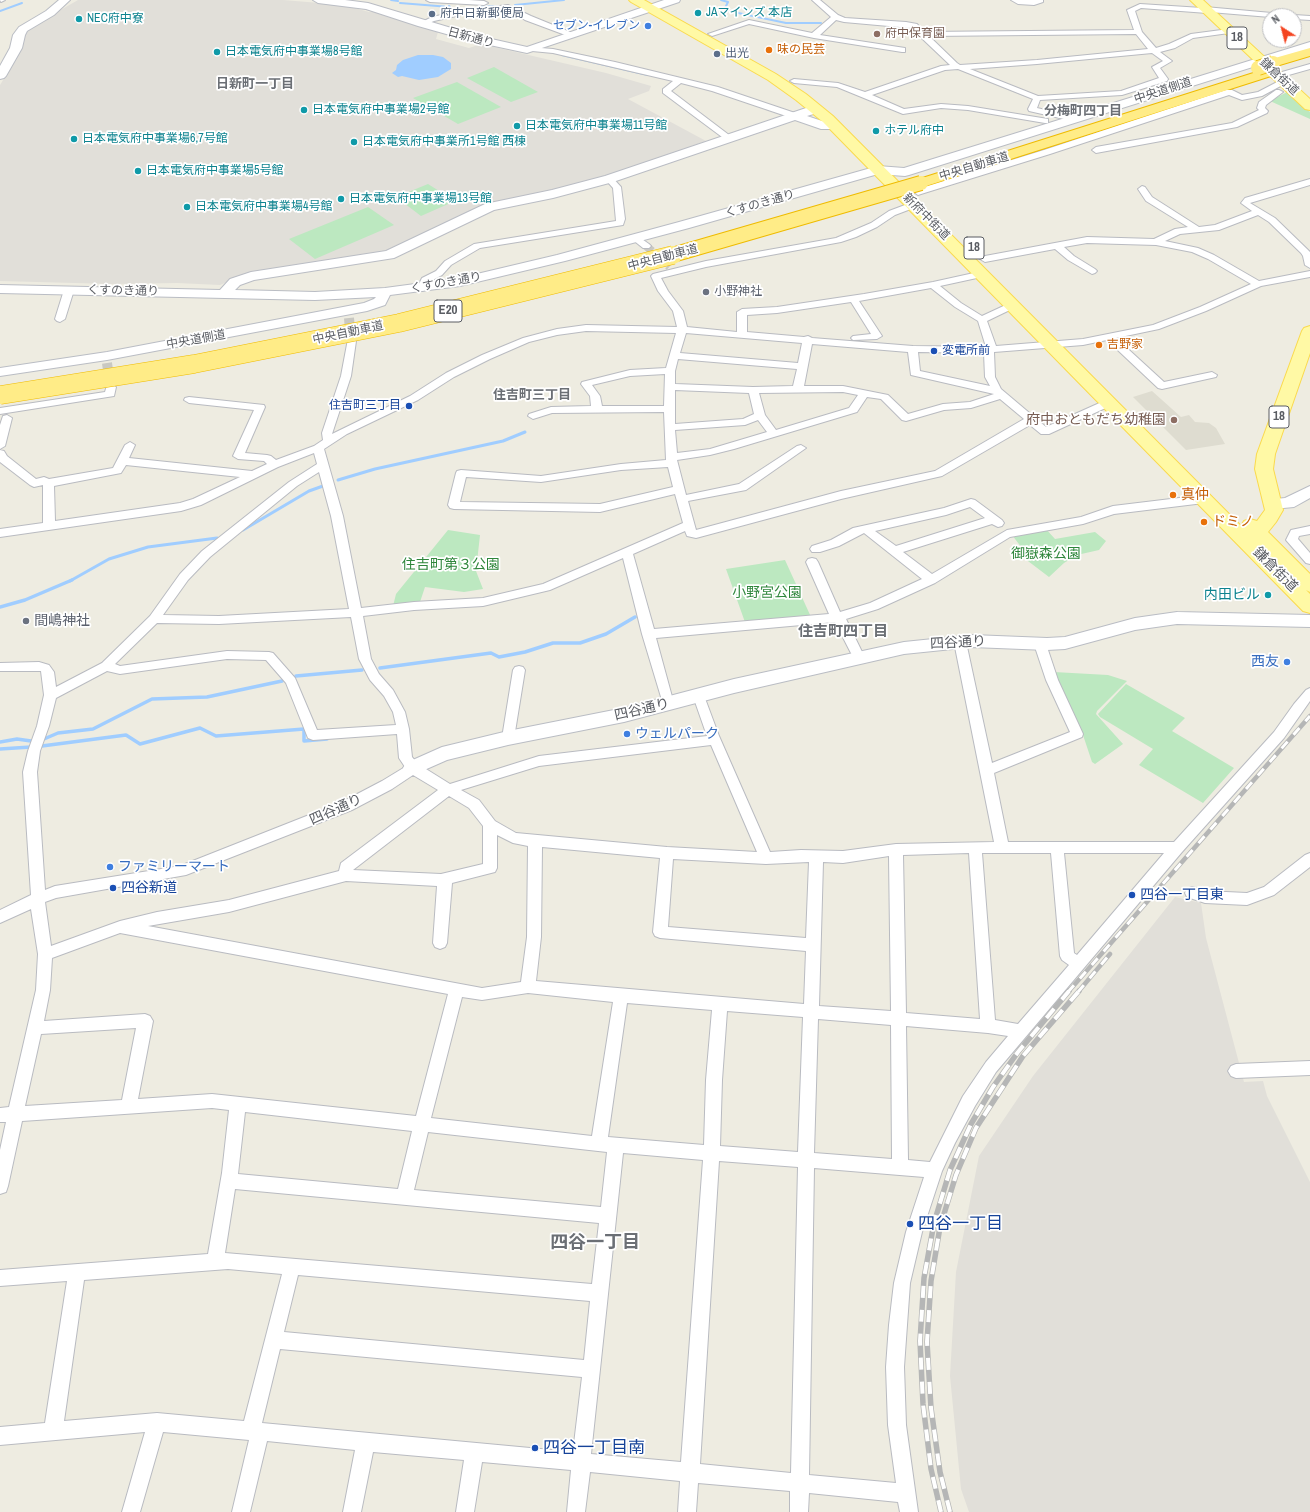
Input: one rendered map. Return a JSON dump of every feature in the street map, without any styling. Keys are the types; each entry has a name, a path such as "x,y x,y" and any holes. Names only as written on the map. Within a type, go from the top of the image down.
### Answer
{"highway":[{"name":"中央自動車道","path":"0,386 194,355 280,338 519,286 634,257 881,187 1310,52"},
{"name":"中央自動車道","path":"0,395 194,364 399,323 650,262 888,194 1310,60"}],"main road":[{"name":"新府中街道","path":"635,0 654,4 712,34 794,81 844,119 897,172 916,198 983,274 1051,345 1204,499 1253,539"},
{"name":"鎌倉街道","path":"1196,0 1310,106"},
{"name":"新府中街道","path":"654,4 772,77 816,109 834,125 878,170 916,198 985,259 1069,344 1253,539"},
{"name":"18","path":"1273,504 1264,469 1266,454 1310,331"},
{"name":"鎌倉街道","path":"1253,539 1272,514 1274,508 1273,504"},
{"name":"鎌倉街道","path":"1253,539 1310,585"},
{"name":"鎌倉街道","path":"1253,539 1310,606"}],"street":[{"path":"0,76 4,64 16,48 19,35 23,29 50,13 65,0"},
{"name":"日新通り","path":"318,0 368,6 504,47 532,50"},
{"path":"430,0 509,3 528,18 571,34"},
{"path":"532,50 571,34 654,4 675,0"},
{"path":"816,0 835,17 844,20 906,24 914,26 957,67 1037,98 1122,93 1164,79 1156,67 1168,61 1154,51 1138,32 1130,10 1140,6 1262,14"},
{"path":"1015,0 1018,2 1034,3 1039,2 1039,0"},
{"path":"423,23 439,17 509,3"},
{"path":"814,36 835,17"},
{"path":"712,34 749,22 814,36 902,50"},
{"path":"865,95 944,68 1037,62 1154,51 1172,46 1191,36 1229,31"},
{"path":"922,34 1138,32"},
{"name":"中央道側道","path":"878,170 905,172 1310,45"},
{"path":"532,50 580,57 679,80 715,89 820,124 834,125"},
{"path":"1030,420 938,474 841,495 696,534 691,533 672,460 669,409 670,371 682,330 682,323 678,311 663,291 656,276 673,268 782,251 838,240 874,225 916,198 1047,152 1230,92 1242,98 1253,94 1259,94 1284,82 1310,66"},
{"path":"679,80 666,91 729,138"},
{"path":"794,81 838,85 903,112 941,106 968,108 1060,124"},
{"path":"1096,150 1234,125 1264,111 1261,108 1262,104 1284,82"},
{"path":"1037,98 1032,109 1073,119"},
{"path":"225,293 235,282 251,276 389,255 490,207 553,194 609,179 816,109"},
{"name":"くすのき通り","path":"0,289 315,296 385,292 422,288 495,274 641,242 878,170"},
{"path":"422,288 425,280 439,273 448,263 477,246 620,223 621,220 617,187 609,179"},
{"path":"1310,182 1248,200 1245,203 1272,220 1280,230 1304,251 1308,256 1310,265"},
{"path":"1142,189 1149,199 1197,230"},
{"path":"1156,242 1178,231 1216,228 1259,212"},
{"path":"985,259 1087,240 1156,242 1195,250 1258,284"},
{"path":"1058,246 1071,258 1092,271"},
{"path":"742,334 742,312 777,310 933,285 983,274"},
{"path":"0,533 181,507 197,502 256,475 274,465 323,445 343,432 414,398 450,375 514,344 557,332 586,328 682,330 808,339 914,349 990,349 1069,344 1156,327 1203,309 1258,284 1310,274"},
{"path":"933,285 958,305 982,320 990,349 990,377 999,393 1045,432 1108,403"},
{"path":"60,319 69,290"},
{"name":"中央道側道","path":"0,372 107,360 348,314 380,302 385,292"},
{"path":"828,341 877,336 852,298"},
{"path":"982,320 1013,305"},
{"path":"1109,337 1162,386 1212,375"},
{"path":"798,389 808,339"},
{"path":"351,341 346,376 323,445 323,465 337,516 365,658 368,668 389,693 399,712 403,729 406,758 414,768 474,804 490,825 513,838 535,841 667,853 766,858 843,857 896,850 975,847 1177,848"},
{"path":"914,349 915,373 999,393"},
{"path":"674,356 802,366"},
{"path":"597,410 595,396 586,384 630,374 670,371"},
{"path":"0,446 3,415 110,394 111,387"},
{"path":"669,387 753,390 843,389 884,397 906,418 943,407 971,405 999,393"},
{"path":"753,390 760,415 774,434"},
{"path":"801,448 742,487 681,494 600,508 454,505 461,473 541,479 672,460 710,452 853,410 864,393"},
{"path":"189,400 260,407 248,430 238,456 268,458 274,465"},
{"path":"533,416 551,410 669,409"},
{"path":"670,427 738,422 760,415"},
{"path":"0,453 2,458 34,483 44,481 48,483 117,470 130,445"},
{"path":"122,461 256,475"},
{"path":"50,695 106,666 154,619 184,577 214,547 293,484 323,465"},
{"path":"48,483 49,526"},
{"path":"1273,504 1288,504 1310,491"},
{"path":"648,634 837,617 874,606 930,580 1006,534 1084,520 1113,510 1204,499"},
{"path":"816,549 835,543 857,531 866,530 891,522 946,512 971,503 994,519 1006,534"},
{"path":"894,551 994,519"},
{"path":"154,619 219,620 356,613 414,606 483,602 546,587 627,553 689,524"},
{"path":"866,530 930,580"},
{"path":"1310,530 1296,533 1292,540 1310,560"},
{"path":"627,553 668,704"},
{"path":"812,562 837,617 859,658"},
{"name":"四谷通り","path":"0,917 55,892 181,871 347,806 442,754 508,738 624,715 859,658 904,648 960,642 1013,642 1040,644 1069,642 1135,624 1176,618 1310,621"},
{"path":"960,642 1002,847"},
{"path":"987,770 1077,734 1052,680 1040,644"},
{"path":"106,666 120,670 227,655 269,656 291,681 313,735 403,729"},
{"path":"0,667 39,666 44,668 48,672 50,695 43,726 34,751 30,772 38,888 37,899 45,954 43,990 35,1028 8,1114 0,1186"},
{"path":"508,738 519,670"},
{"path":"909,1512 897,1425 895,1367 902,1283 914,1232 934,1170 949,1138 968,1101 991,1067 1020,1031 1177,848 1279,735 1298,707 1310,693"},
{"path":"699,696 714,740 766,858"},
{"path":"346,876 346,867 449,789 539,761 601,752 714,740"},
{"path":"45,954 120,927 158,918 229,906 346,876 441,880 490,868 490,825"},
{"path":"528,987 534,937 535,841"},
{"path":"975,847 988,1026"},
{"path":"1057,847 1067,956 1079,964"},
{"path":"896,850 900,1168"},
{"path":"667,853 660,932 812,944"},
{"path":"799,1512 806,1161 816,857"},
{"path":"1192,893 1205,897 1247,899 1269,891 1310,859"},
{"path":"440,943 445,879"},
{"path":"120,927 482,994 528,987 988,1026 1020,1031"},
{"path":"404,1197 457,989"},
{"path":"599,1144 620,996"},
{"path":"687,1512 712,1152 714,1080 720,1004"},
{"path":"35,1028 145,1022 129,1106"},
{"path":"1236,1071 1310,1068"},
{"path":"8,1114 212,1101 599,1144 934,1170"},
{"path":"215,1261 228,1181 238,1103"},
{"path":"576,1512 616,1145"},
{"path":"228,1181 608,1216"},
{"path":"0,1278 215,1261 292,1266 600,1293"},
{"path":"241,1512 274,1340 292,1266"},
{"path":"53,1432 77,1273"},
{"path":"274,1340 591,1369"},
{"path":"0,1436 156,1422 906,1493"},
{"path":"131,1512 156,1422"},
{"path":"352,1512 366,1442"},
{"path":"465,1512 474,1452"}],"shaded area":[{"path":"78,0 283,0 344,5 369,12 378,12 438,32 436,39 469,48 481,44 606,73 651,86 649,91 628,99 706,141 607,177 489,204 384,254 247,273 220,285 177,283 112,284 0,281 0,85 18,56 26,33 31,27"},
{"name":"府中おともだち幼稚園","path":"1152,391 1181,417 1189,415 1195,422 1209,423 1216,428 1225,444 1186,450 1133,397"},
{"path":"1175,897 1201,903 1206,938 1244,1082 1263,1081 1267,1096 1310,1182 1310,1512 969,1512 961,1489 950,1376 956,1272 979,1156 1033,1076"}],"green space":[{"path":"494,67 538,92 511,102 467,78"},
{"path":"457,82 501,107 458,124 413,98"},
{"path":"1289,91 1310,112 1310,119 1270,101"},
{"path":"428,184 455,201 421,216 396,197"},
{"path":"368,207 394,225 315,259 289,239"},
{"name":"御嶽森公園","path":"1046,529 1055,539 1095,532 1106,541 1099,550 1077,555 1064,563 1049,577 1024,558 1028,556 1012,535"},
{"name":"住吉町第３公園","path":"448,530 480,535 476,571 483,589 464,592 425,587 419,605 393,606 396,594"},
{"name":"小野宮公園","path":"785,560 811,617 746,625 726,569"},
{"path":"1054,672 1108,675 1127,681 1097,711 1096,714 1123,744 1095,764 1092,762 1082,732"},
{"path":"1126,684 1185,718 1172,731 1234,768 1203,803 1139,765 1153,749 1100,717 1098,714"}],"water":[{"path":"418,55 443,57 451,63 451,69 438,77 419,80 402,76 398,77 392,73 396,70 397,65 403,60"}],"waterway":[{"path":"391,0 398,1"},
{"path":"515,5 564,0"},
{"path":"721,0 728,2 724,10 786,23 821,23"},
{"path":"0,11 22,3"},
{"path":"400,3 450,7 449,6"},
{"path":"480,7 499,6"},
{"path":"562,55 648,75"},
{"path":"338,480 375,469 503,441 525,432"},
{"path":"243,530 309,491 323,486"},
{"path":"71,580 109,559 148,547 217,538"},
{"path":"0,607 25,600 71,580"},
{"path":"380,668 491,653 499,657 525,652 553,643 580,643 606,634 635,617"},
{"path":"296,676 362,670"},
{"path":"44,739 58,733 93,729 152,699 207,697 282,681"},
{"path":"42,746 126,735 140,744 200,728 216,736 304,729 304,741 327,739"},
{"path":"0,742 17,739 31,741"},
{"path":"0,749 31,747"}],"tunnel":[{"path":"646,246 658,256"},
{"path":"657,255 670,266"},
{"path":"349,318 351,341"},
{"path":"107,363 110,385"}],"railway":[{"path":"1068,992 1310,716"},
{"path":"1078,992 1110,954"},
{"path":"941,1512 931,1469 923,1404 920,1341 924,1278 934,1223 950,1170 971,1124 993,1087 1018,1052 1069,991"},
{"path":"950,1512 940,1472 931,1408 927,1342 931,1281 940,1227 956,1175 976,1128 1023,1056 1079,991"}],"place":[{"name":"JAマインズ 本店","path":"698,13"},
{"name":"府中日新郵便局","path":"432,14"},
{"name":"NEC府中寮","path":"79,19"},
{"name":"セブン-イレブン","path":"648,26"},
{"name":"府中保育園","path":"877,34"},
{"name":"味の民芸","path":"769,50"},
{"name":"日本電気府中事業場8号館","path":"217,52"},
{"name":"出光","path":"717,54"},
{"name":"日本電気府中事業場2号館","path":"304,110"},
{"name":"日本電気府中事業場11号館","path":"517,126"},
{"name":"ホテル府中","path":"876,131"},
{"name":"日本電気府中事業場6,7号館","path":"74,139"},
{"name":"日本電気府中事業所1号館 西棟","path":"354,142"},
{"name":"日本電気府中事業場5号館","path":"138,171"},
{"name":"日本電気府中事業場13号館","path":"341,199"},
{"name":"日本電気府中事業場4号館","path":"187,207"},
{"name":"小野神社","path":"706,292"},
{"name":"吉野家","path":"1099,345"},
{"name":"変電所前","path":"934,351"},
{"name":"住吉町三丁目","path":"409,406"},
{"name":"府中おともだち幼稚園","path":"1174,420"},
{"name":"真仲","path":"1173,495"},
{"name":"ドミノ","path":"1204,522"},
{"name":"内田ビル","path":"1268,595"},
{"name":"間嶋神社","path":"26,621"},
{"name":"西友","path":"1287,662"},
{"name":"ウェルパーク","path":"627,734"},
{"name":"ファミリーマート","path":"110,867"},
{"name":"四谷新道","path":"113,888"},
{"name":"四谷一丁目東","path":"1132,895"},
{"name":"四谷一丁目","path":"910,1224"},
{"name":"四谷一丁目南","path":"535,1448"}],"district":[{"name":"日新町一丁目","path":"255,85"},
{"name":"分梅町四丁目","path":"1083,112"},
{"name":"住吉町三丁目","path":"532,396"},
{"name":"住吉町四丁目","path":"843,632"},
{"name":"四谷一丁目","path":"595,1243"}]}
